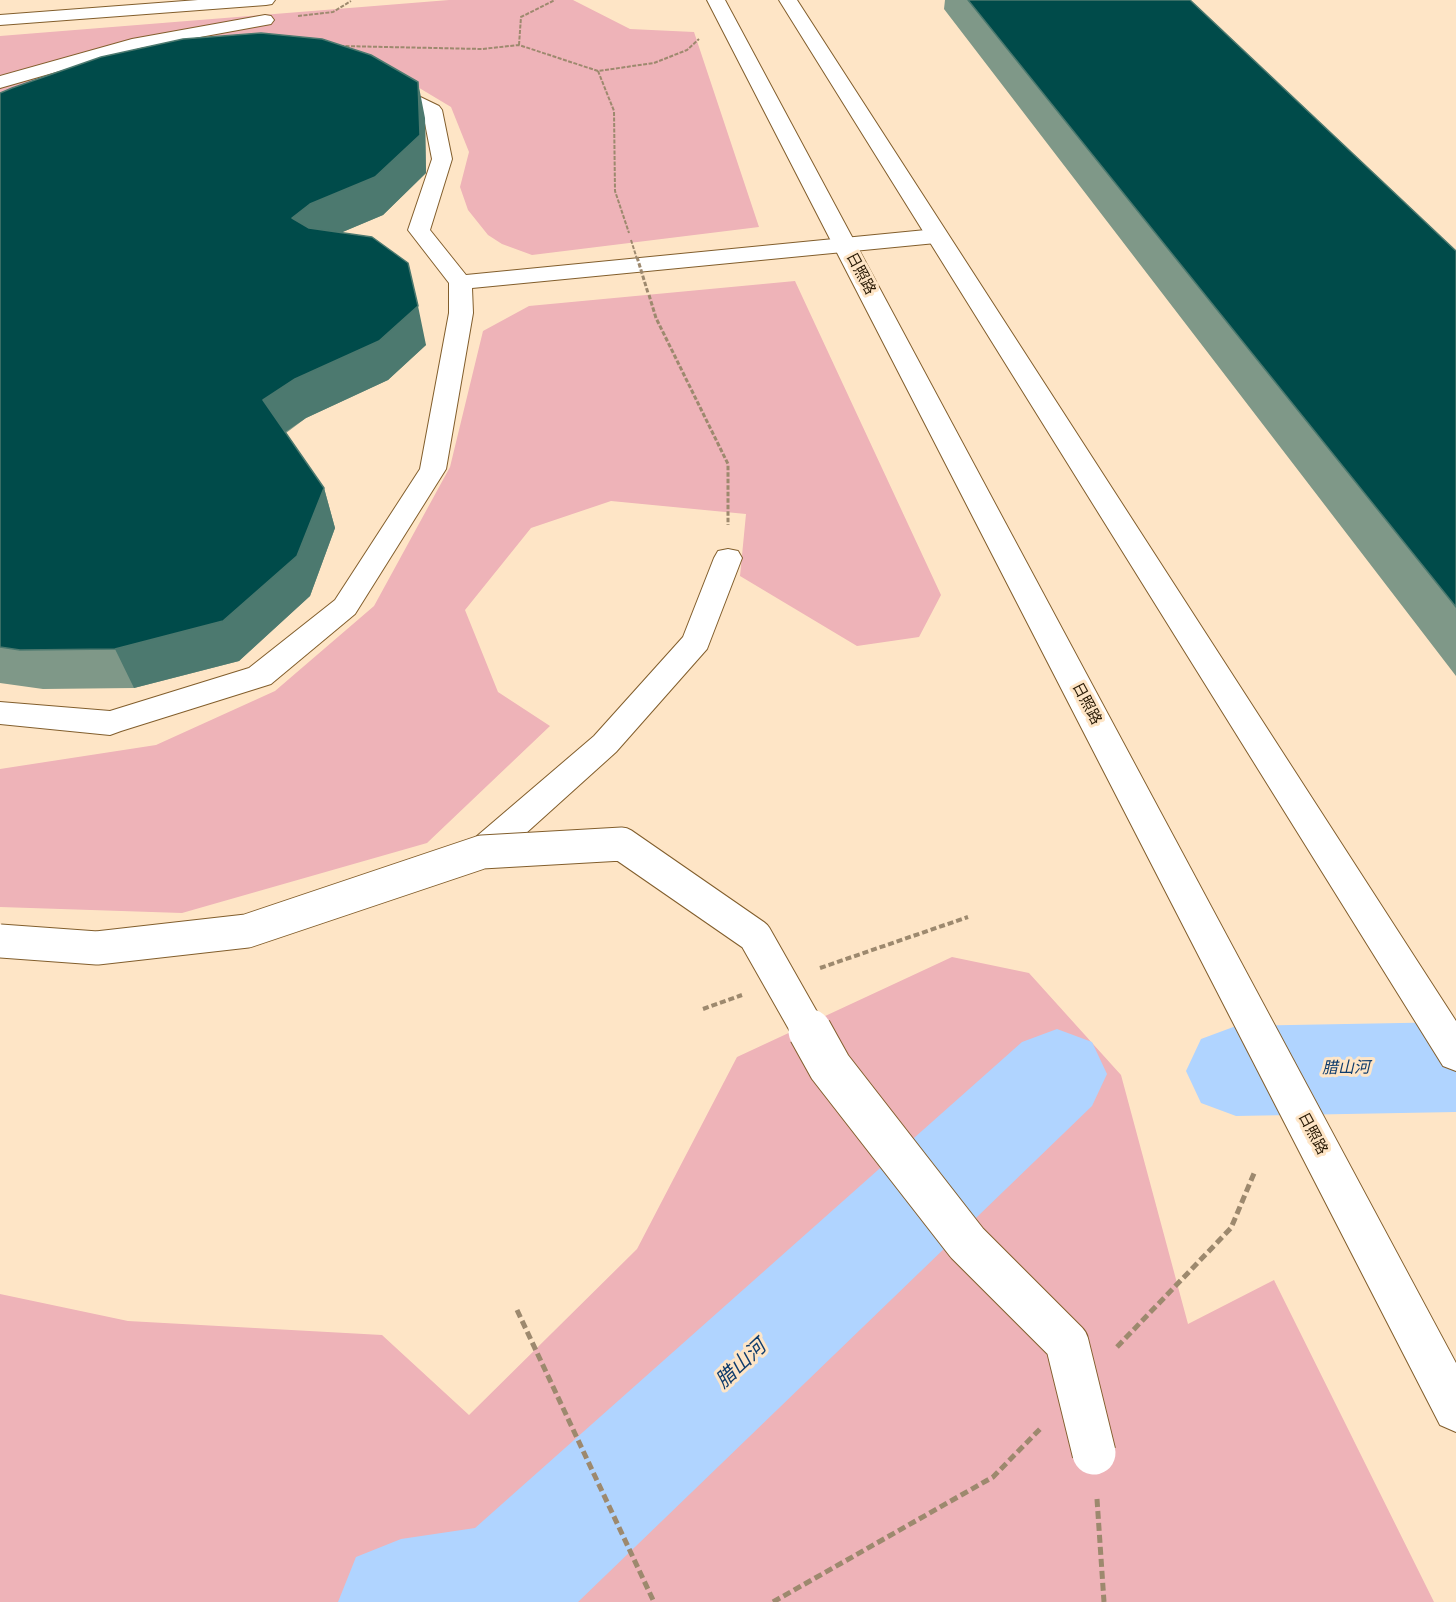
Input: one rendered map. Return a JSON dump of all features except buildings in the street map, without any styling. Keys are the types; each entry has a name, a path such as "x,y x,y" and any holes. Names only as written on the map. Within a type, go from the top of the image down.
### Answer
{"main road":[{"path":"0,6 75,0"},
{"path":"0,20 266,0"},
{"name":"日照路","path":"716,0 1456,1409"},
{"path":"788,0 1456,1054"},
{"path":"0,82 138,43 265,20"},
{"path":"0,713 110,723 260,676 345,607 433,469 461,312 460,282 419,230 442,159 432,110 371,78 360,76"},
{"path":"460,282 936,236"},
{"path":"482,852 605,744 696,642 728,558"},
{"path":"0,941 97,948 247,931 482,852 622,844 755,936 830,1067 967,1243 1067,1343 1094,1453"}],"path":[{"path":"519,45 521,18 555,0"},
{"path":"265,20 333,12 351,1"},
{"path":"337,46 482,49 519,45 598,70 654,63 687,50 701,38"},
{"path":"598,70 614,111 615,191 656,318 728,464 728,558"},
{"path":"812,971 968,916"},
{"path":"703,1009 747,994"},
{"path":"517,1310 654,1602"},
{"path":"1094,1453 1104,1602"}],"shaded area":[{"path":"449,0 573,0 630,29 694,32 759,227 532,255 502,244 488,235 468,210 460,187 469,152 451,107 401,77 0,114 0,36"},
{"path":"795,281 941,595 919,637 857,646 740,576 746,514 611,501 531,528 465,610 498,692 550,726 427,843 182,913 0,907 0,769 156,745 275,691 374,606 450,467 483,331 529,306"},
{"path":"952,957 1029,973 1121,1075 1188,1324 1274,1280 1434,1602 0,1602 0,1294 128,1321 382,1335 469,1415 637,1249 737,1057"}],"waterway":[{"name":"腊山河","path":"1236,1071 1456,1067"},
{"name":"腊山河","path":"401,1602 503,1587 1057,1074"}]}
